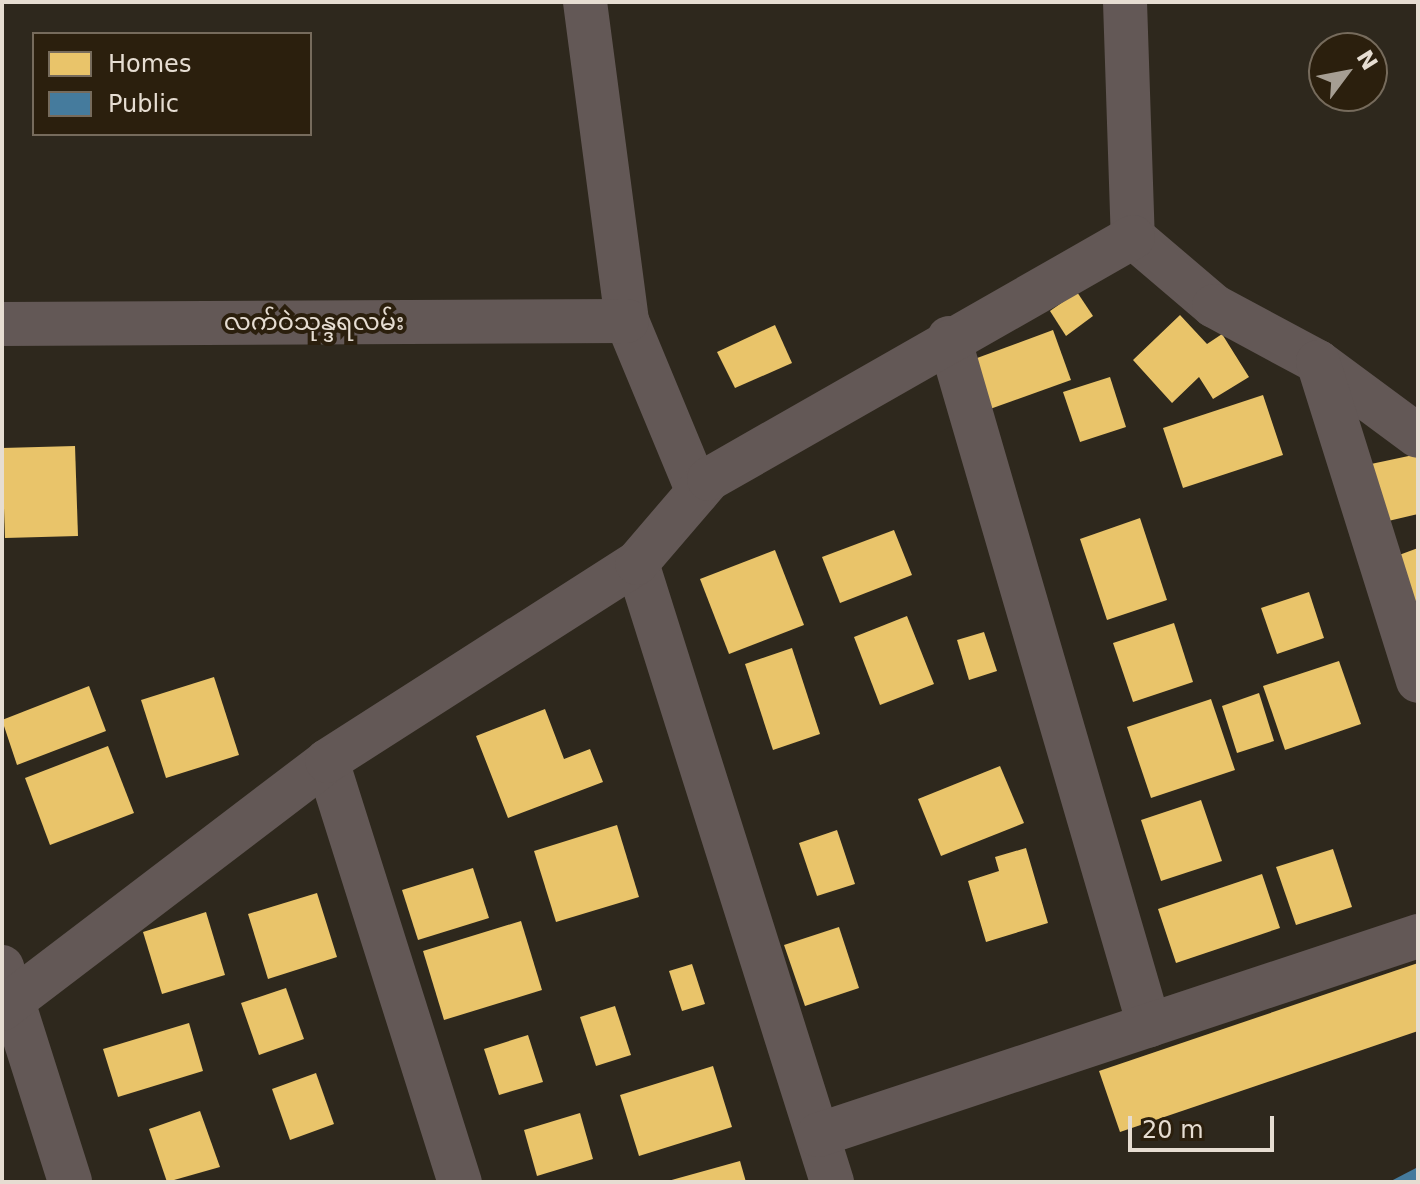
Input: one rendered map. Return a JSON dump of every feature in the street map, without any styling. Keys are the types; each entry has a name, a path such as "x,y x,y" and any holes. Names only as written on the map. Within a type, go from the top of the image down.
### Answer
{"street":[{"path":"585,2 627,321 698,492"},
{"path":"1125,2 1133,237 1214,306 1318,362 1418,436"},
{"path":"70,1182 6,994 327,761 637,563 709,479 949,338 1133,237"},
{"name":"လက်ဝဲသုန္ဒရလမ်း","path":"2,324 627,321"},
{"path":"949,338 1149,1025"},
{"path":"1318,362 1418,681"},
{"path":"637,563 832,1182"},
{"path":"327,761 460,1182"},
{"path":"818,1135 1418,936"}],"building: Homes":[{"path":"1077,292 1093,316 1066,336 1050,311"},
{"path":"1180,315 1207,344 1222,334 1249,377 1213,399 1199,377 1172,403 1133,360"},
{"path":"775,325 792,363 735,388 717,352"},
{"path":"1053,330 1071,380 976,414 958,365"},
{"path":"1110,377 1126,427 1080,442 1063,392"},
{"path":"1263,395 1283,455 1183,488 1163,428"},
{"path":"75,446 78,536 5,538 2,448"},
{"path":"1418,454 1418,514 1384,522 1371,464"},
{"path":"1140,518 1167,600 1107,620 1080,539"},
{"path":"894,530 912,575 840,603 822,557"},
{"path":"1418,548 1418,603 1410,606 1391,558"},
{"path":"775,550 804,625 729,654 700,579"},
{"path":"1309,592 1324,638 1277,654 1261,608"},
{"path":"907,616 934,684 880,705 854,637"},
{"path":"1174,623 1193,682 1133,702 1113,643"},
{"path":"984,632 997,671 969,680 957,640"},
{"path":"792,648 820,734 773,750 745,664"},
{"path":"1339,661 1361,724 1285,750 1263,686"},
{"path":"214,677 239,755 166,778 141,700"},
{"path":"89,686 106,731 17,765 2,720"},
{"path":"1259,693 1274,741 1237,753 1222,706"},
{"path":"1211,699 1235,770 1151,798 1127,727"},
{"path":"545,709 564,759 590,749 603,782 508,818 476,736"},
{"path":"108,746 134,813 50,845 25,778"},
{"path":"1000,766 1024,823 941,856 918,799"},
{"path":"1201,800 1222,861 1161,881 1141,820"},
{"path":"617,825 639,897 556,922 534,851"},
{"path":"837,830 855,884 817,896 799,843"},
{"path":"1026,848 1048,923 986,942 968,881 999,871 995,857"},
{"path":"1333,849 1352,907 1296,925 1276,867"},
{"path":"473,868 489,918 418,940 402,890"},
{"path":"1262,874 1280,928 1176,963 1158,909"},
{"path":"317,893 337,957 268,979 248,914"},
{"path":"206,912 225,975 162,994 143,932"},
{"path":"521,921 542,990 444,1020 423,951"},
{"path":"839,927 859,988 805,1006 784,945"},
{"path":"1418,963 1418,1031 1120,1132 1099,1071"},
{"path":"692,964 705,1004 682,1011 669,971"},
{"path":"286,988 304,1039 259,1055 241,1003"},
{"path":"615,1006 631,1055 596,1066 580,1017"},
{"path":"189,1023 203,1071 118,1097 103,1049"},
{"path":"528,1035 543,1082 499,1095 484,1049"},
{"path":"713,1066 732,1127 639,1156 620,1095"},
{"path":"316,1073 334,1124 290,1140 272,1089"},
{"path":"200,1111 220,1167 167,1182 149,1129"},
{"path":"580,1113 593,1159 537,1176 524,1130"},
{"path":"740,1161 746,1182 668,1182 668,1181"}],"building: Public":[{"path":"1418,1167 1418,1182 1389,1182"}]}
